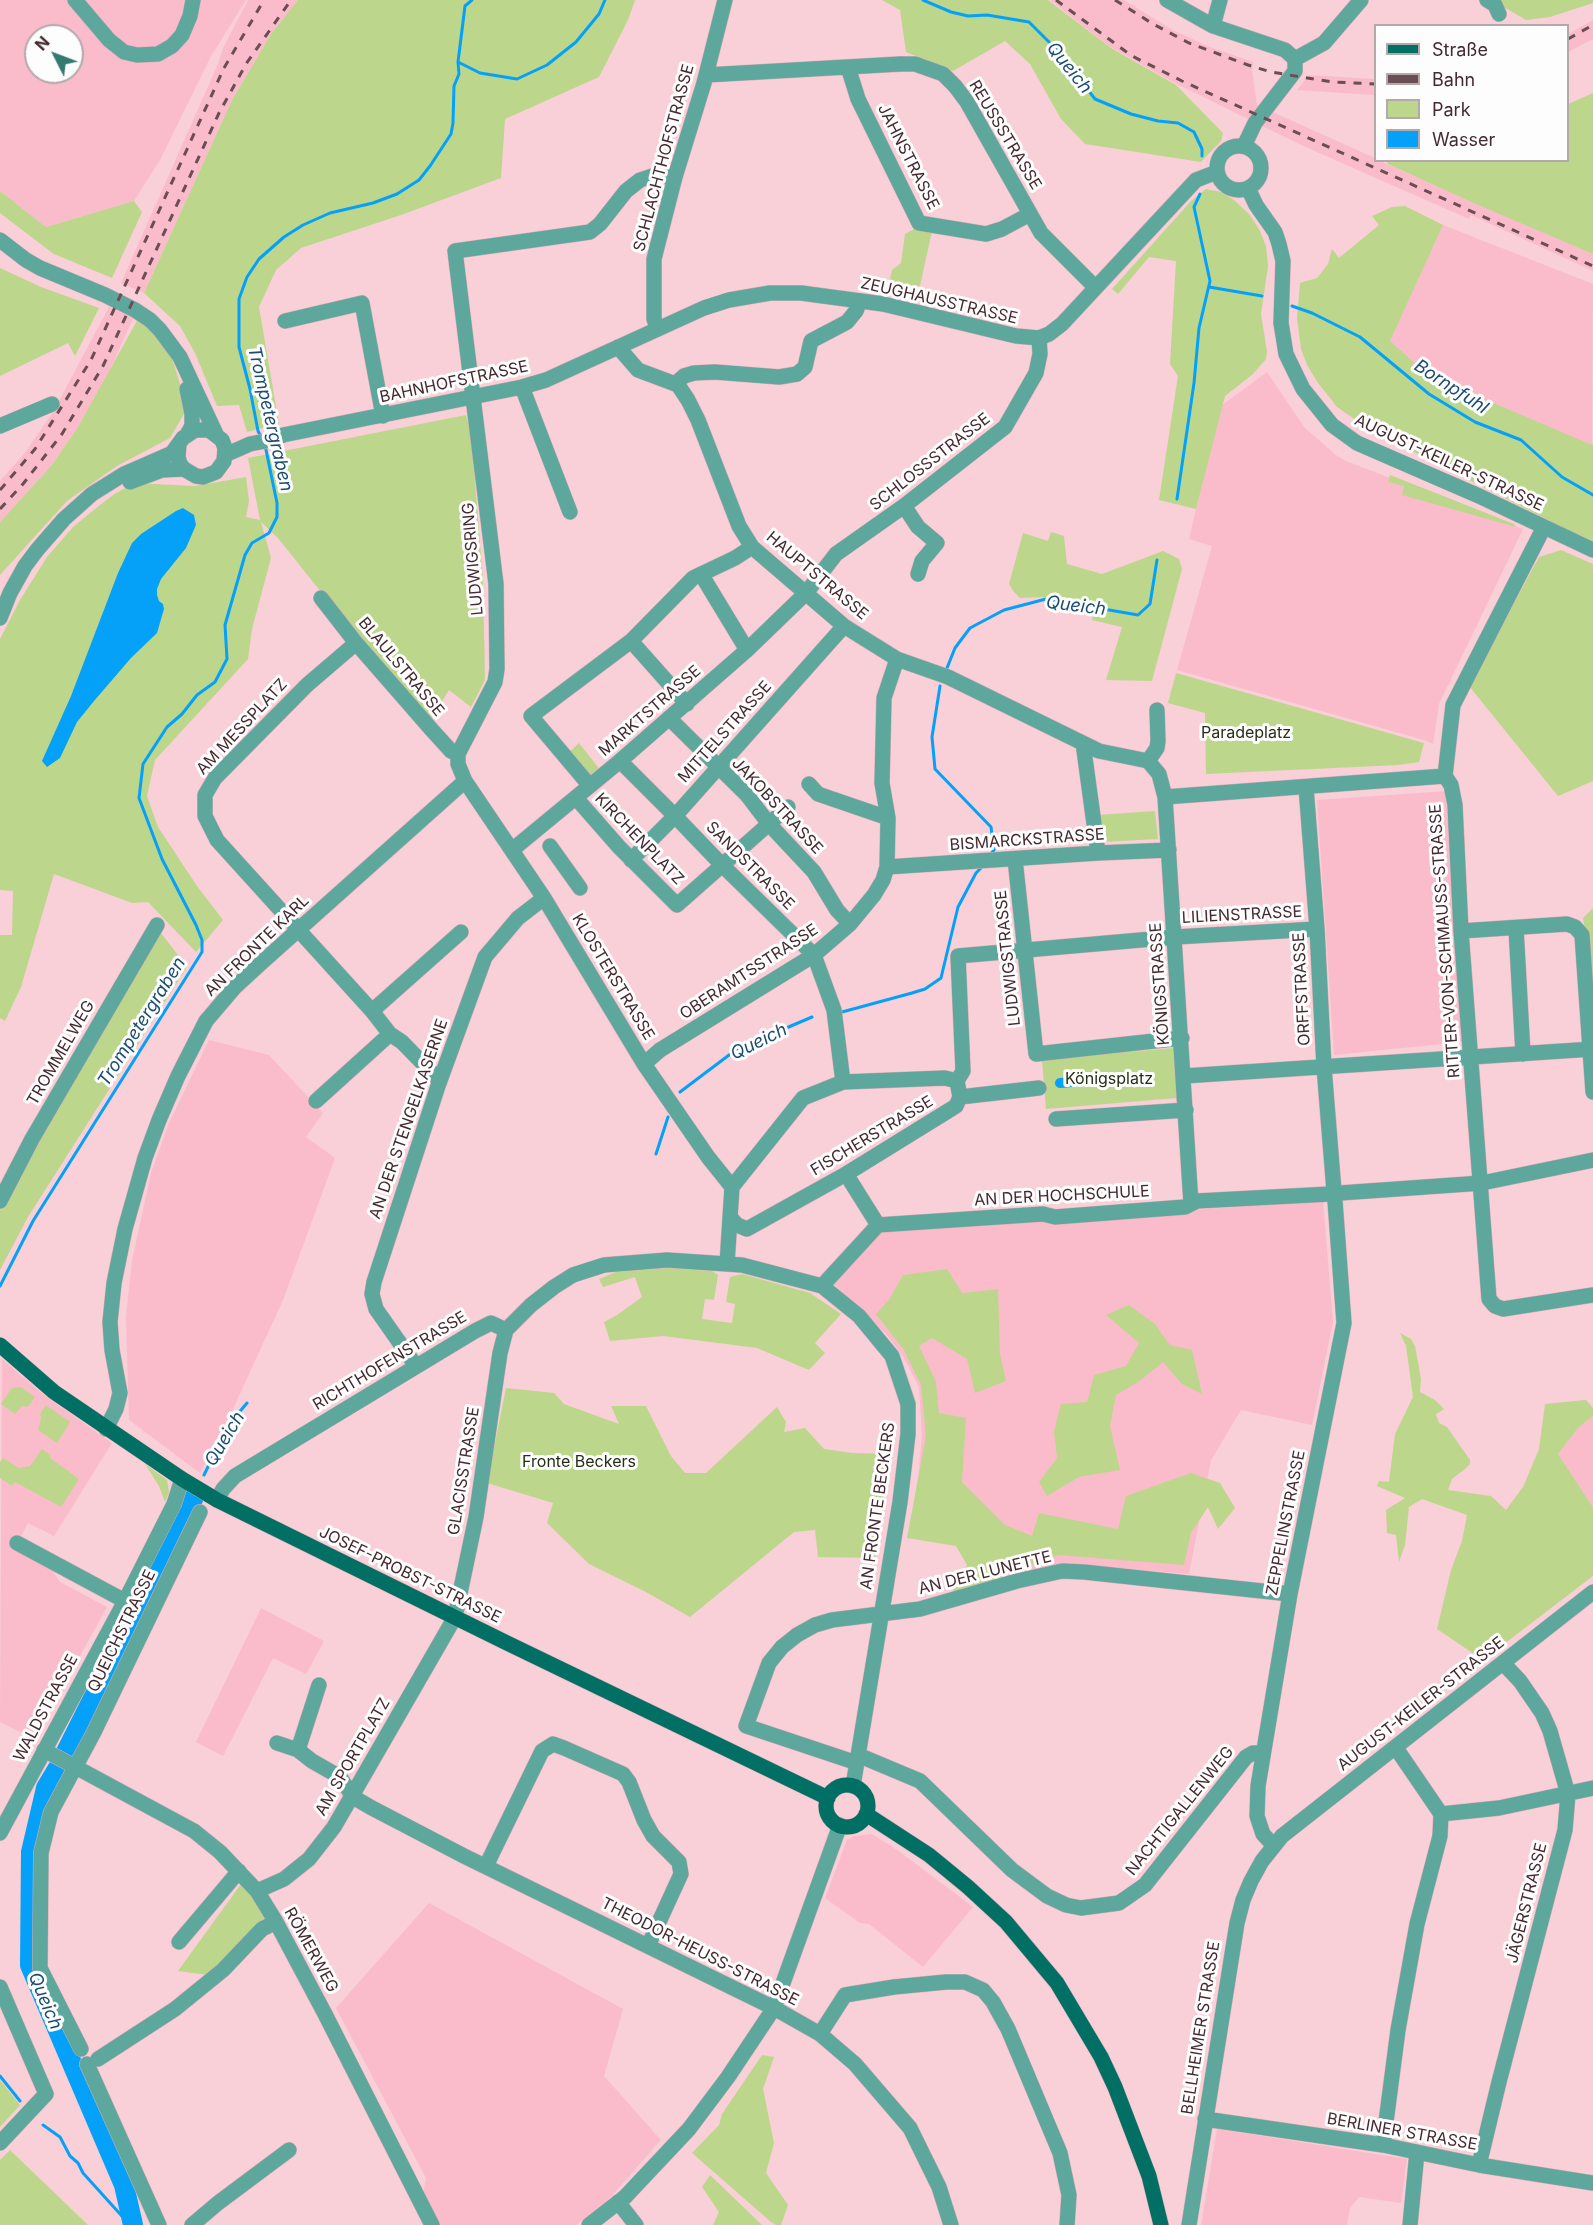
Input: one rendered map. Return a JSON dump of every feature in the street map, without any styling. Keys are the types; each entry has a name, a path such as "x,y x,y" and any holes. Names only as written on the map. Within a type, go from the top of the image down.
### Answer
{"main road":[{"name":"JOSEF-PROBST-STRASSE","path":"0,1346 54,1392 106,1429 217,1500 828,1798"},
{"path":"853,1786 864,1794 867,1800 866,1814 858,1824 840,1826 829,1817 826,1804 836,1788 853,1786"},
{"path":"866,1814 929,1855 968,1887 1006,1922 1057,1983 1096,2048 1115,2087 1149,2176 1161,2225"}],"street":[{"path":"75,0 110,40 124,52 137,55 158,54 172,46 182,35 190,16 193,0"},
{"name":"SCHLACHTHOFSTRASSE","path":"657,328 654,319 654,259 725,0"},
{"path":"1167,0 1213,26 1285,50 1295,59 1295,71 1255,123 1244,146"},
{"path":"1213,26 1220,0"},
{"path":"1295,59 1324,43 1361,0"},
{"path":"1487,0 1495,4 1499,14"},
{"name":"REUSSSTRASSE","path":"706,75 915,64 943,74 967,102 1046,240 1095,287"},
{"name":"JAHNSTRASSE","path":"848,67 858,99 919,223 986,234 1002,229 1030,214"},
{"path":"1039,338 1056,329 1190,185 1211,174 1224,151 1236,145 1244,146 1256,153 1261,165 1258,179 1248,188 1234,190 1211,174"},
{"name":"LUDWIGSRING","path":"458,754 495,682 497,669 496,584 455,252 590,232 633,185 652,176 675,177"},
{"name":"AUGUST-KEILER-STRASSE","path":"1248,188 1256,205 1275,232 1283,261 1281,323 1286,354 1303,389 1332,425 1357,443 1593,550"},
{"path":"0,240 40,268 135,309 160,330 180,357 221,443 221,467 210,476 196,476 184,469 169,469 130,482 98,502 71,525 34,571 0,627"},
{"name":"ZEUGHAUSSTRASSE","path":"657,328 729,300 770,293 801,293 883,304 1024,338 1039,338"},
{"path":"618,347 638,370 675,384 684,376 705,372 747,373 779,377 797,374 806,367 811,341 847,322 856,311 860,301"},
{"path":"285,321 362,303 383,416"},
{"name":"BAHNHOFSTRASSE","path":"184,439 202,429 221,443 259,443 283,435 522,387 546,380 657,328"},
{"name":"SCHLOSSSTRASSE","path":"806,593 837,554 904,506 1005,427 1036,373 1040,354 1039,338"},
{"path":"0,618 10,593 25,566 64,519 92,494 124,474 172,453 184,439 192,426 192,414 180,357"},
{"name":"HAUPTSTRASSE","path":"675,384 688,400 698,420 739,526 752,547 844,626 897,659 948,677 1104,753 1148,761"},
{"path":"522,387 570,512"},
{"path":"0,426 52,404"},
{"path":"184,439 178,457 184,469"},
{"path":"904,506 918,527 937,543 922,561 918,574"},
{"name":"RITTER-VON-SCHMAUSS-STRASSE","path":"1544,527 1453,705 1445,776 1454,792 1470,1056 1482,1183 1488,1287 1492,1303 1503,1309 1593,1295"},
{"path":"590,786 531,716 631,641 693,578 735,558 752,547"},
{"path":"701,574 747,650"},
{"name":"MARKTSTRASSE","path":"512,850 687,704 806,593"},
{"name":"BLAULSTRASSE","path":"321,598 356,643 447,747 458,754"},
{"name":"MITTELSTRASSE","path":"631,860 675,816 844,626"},
{"path":"631,641 687,704"},
{"name":"AM MESSPLATZ","path":"356,643 307,685 254,736 215,778 204,802 205,816 217,840 299,929 390,1034 402,1042 440,1081"},
{"path":"885,874 888,818 882,783 884,698 897,659"},
{"path":"1148,761 1157,748 1157,710"},
{"name":"JAKOBSTRASSE","path":"670,718 717,768 747,795 769,824 814,872 837,910 850,924"},
{"path":"1083,743 1098,853"},
{"name":"KLOSTERSTRASSE","path":"458,754 460,771 465,781 544,898 644,1064 708,1157 732,1187"},
{"name":"SANDSTRASSE","path":"620,761 814,955 834,1010 843,1082"},
{"name":"KÖNIGSTRASSE","path":"1148,761 1159,774 1165,797 1191,1204"},
{"path":"1165,797 1445,776"},
{"name":"AN FRONTE KARL","path":"106,1429 116,1409 120,1393 111,1329 114,1283 130,1209 144,1158 159,1120 206,1021 235,987 465,781"},
{"path":"809,784 818,794 888,818"},
{"name":"ORFFSTRASSE","path":"1306,787 1317,929 1324,1067 1335,1195"},
{"name":"KIRCHENPLATZ","path":"576,798 631,860 677,905 721,864"},
{"path":"721,864 788,807"},
{"path":"550,846 580,888"},
{"name":"BISMARCKSTRASSE","path":"885,874 1015,859 1169,850"},
{"name":"LUDWIGSTRASSE","path":"1015,859 1036,1054 1182,1038"},
{"name":"OBERAMTSSTRASSE","path":"644,1064 660,1050 814,955 850,924 885,874"},
{"name":"AN DER STENGELKASERNE","path":"416,1366 380,1315 372,1294 380,1260 440,1081 485,957 518,918 544,898"},
{"path":"1461,931 1567,924 1575,927 1582,935 1592,1049 1593,1092"},
{"name":"TROMMELWEG","path":"0,1201 32,1139 157,925"},
{"path":"1516,928 1523,1054"},
{"name":"LILIENSTRASSE","path":"957,1081 963,1071 958,956 1174,937 1317,929"},
{"path":"372,1011 461,932"},
{"path":"316,1101 390,1034"},
{"path":"1184,1076 1592,1049"},
{"path":"506,1330 531,1305 554,1287 573,1275 604,1265 667,1260 727,1264 732,1187 803,1098 843,1082 945,1078 957,1081 960,1097 1039,1088"},
{"name":"FISCHERSTRASSE","path":"730,1216 737,1225 747,1229 846,1174 957,1106 960,1097"},
{"path":"1056,1119 1186,1110"},
{"name":"AN DER HOCHSCHULE","path":"878,1225 1043,1214 1056,1217 1185,1207 1197,1201 1335,1195 1482,1183 1593,1160"},
{"path":"822,1286 878,1225 846,1174"},
{"name":"ZEPPELINSTRASSE","path":"1274,1846 1263,1834 1257,1816 1258,1786 1290,1594 1344,1323 1335,1195"},
{"name":"AN FRONTE BECKERS","path":"727,1264 742,1265 822,1286 859,1316 892,1356 908,1404 908,1434 900,1502 853,1786"},
{"name":"RICHTHOFENSTRASSE","path":"217,1500 235,1476 484,1326 491,1323 506,1330"},
{"name":"GLACISSTRASSE","path":"455,1617 476,1517 500,1353 506,1330"},
{"name":"WALDSTRASSE","path":"0,1833 125,1601 174,1504 182,1479"},
{"name":"QUEICHSTRASSE","path":"76,1765 200,1512"},
{"path":"17,1543 125,1601"},
{"name":"AN DER LUNETTE","path":"857,1760 746,1726 769,1663 782,1647 815,1625 832,1620 920,1609 1017,1581 1062,1571 1290,1594"},
{"name":"AUGUST-KEILER-STRASSE","path":"1274,1846 1296,1825 1593,1592"},
{"name":"AM SPORTPLATZ","path":"257,1891 284,1879 309,1859 334,1827 455,1617"},
{"name":"JÄGERSTRASSE","path":"1479,2165 1498,2082 1565,1830 1568,1794 1550,1731 1542,1713 1520,1681 1503,1663"},
{"path":"298,1750 319,1685"},
{"path":"277,1743 298,1750 340,1777 353,1797"},
{"path":"486,1866 542,1751 553,1744 623,1774 629,1782 653,1836 679,1862 681,1874 648,1946"},
{"path":"1383,2145 1398,2030 1418,1924 1440,1836 1441,1814 1396,1748"},
{"name":"RÖMERWEG","path":"44,1750 76,1765 194,1832 220,1852 257,1891 276,1922 432,2225"},
{"name":"NACHTIGALLENWEG","path":"857,1760 920,1781 1012,1870 1047,1896 1066,1905 1081,1908 1119,1903 1145,1885 1246,1757 1253,1753 1263,1753"},
{"path":"76,1765 51,1812 41,1853 40,1968 81,2049"},
{"path":"1441,1814 1499,1808 1593,1788"},
{"name":"THEODOR-HEUSS-STRASSE","path":"353,1797 486,1866 774,2008 820,2034 855,2064 910,2128 939,2187 951,2225"},
{"path":"590,2225 618,2202 689,2129 728,2077 774,2008 840,1826"},
{"name":"BELLHEIMER STRASSE","path":"1189,2225 1243,1900 1251,1881 1274,1846"},
{"path":"179,1942 239,1871"},
{"path":"159,2225 93,2062 175,2009 223,1970 262,1929 276,1922"},
{"path":"820,2034 845,1995 946,1982 965,1982 983,1990 993,2002 1008,2029 1060,2153 1069,2195 1066,2225"},
{"path":"0,1987 46,2091 42,2100 0,2143"},
{"name":"BERLINER STRASSE","path":"1205,2119 1383,2145 1479,2165 1593,2183"},
{"path":"192,2225 289,2150"},
{"path":"1410,2225 1417,2152"},
{"path":"618,2202 636,2225"}],"shaded area":[{"path":"0,0 246,0 211,56 160,160 134,201 46,227 0,191"},
{"path":"248,0 298,0 271,34 232,100 144,293 121,283 223,48"},
{"path":"1050,0 1124,0 1171,29 1207,46 1253,62 1257,105 1374,158 1374,162 1382,162 1593,254 1593,271 1471,215 1469,219 1301,145 1173,82 1109,46"},
{"path":"1593,20 1593,39 1569,51 1569,33"},
{"path":"1309,75 1374,79 1374,95 1297,90"},
{"path":"1443,225 1593,284 1592,446 1428,375 1389,341"},
{"path":"109,307 133,318 106,379 78,427 51,466 0,522 0,481 24,454 53,412"},
{"path":"1267,372 1305,428 1336,455 1346,461 1523,529 1439,704 1433,744 1177,670 1212,546 1189,539 1219,412 1221,406"},
{"path":"1447,791 1462,1042 1334,1055 1317,800"},
{"path":"209,1040 269,1055 323,1113 306,1137 335,1158 283,1300 232,1411 200,1473 129,1420 126,1317 132,1261 151,1173 169,1123"},
{"path":"1323,1201 1333,1322 1312,1425 1241,1410 1211,1460 1189,1574 1083,1565 1013,1577 918,1480 922,1435 919,1387 904,1358 887,1335 831,1281 876,1232"},
{"path":"2,1359 44,1395 112,1443 54,1536 28,1523 14,1549 52,1570 60,1582 107,1607 34,1739 0,1722"},
{"path":"1593,1416 1593,1507 1558,1454 1579,1427"},
{"path":"261,1608 324,1641 306,1674 273,1658 223,1756 196,1742"},
{"path":"872,1834 900,1852 973,1907 923,1967 869,1924 860,1923 825,1898 847,1840 854,1836"},
{"path":"429,1903 623,2009 604,2076 661,2140 607,2201 576,2225 439,2225 423,2193 426,2178 336,2008"},
{"path":"1217,2129 1407,2159 1401,2203 1359,2197 1350,2208 1347,2225 1201,2225"}],"green space":[{"path":"298,0 635,0 628,20 599,77 505,119 501,178 401,215 301,248 276,270 259,307 279,424 247,432 239,405 217,406 195,353 180,326 144,293 232,100 271,34"},
{"path":"882,0 1048,0 1111,48 1176,85 1223,133 1221,141 1201,162 1085,144 1061,119 1030,64 1005,41 953,71 906,52 900,10"},
{"path":"1492,0 1593,0 1593,3 1550,17 1526,20"},
{"path":"1593,93 1593,254 1476,204 1387,162 1569,162 1569,104"},
{"path":"1206,189 1221,192 1249,214 1266,246 1268,266 1261,314 1267,352 1266,359 1253,374 1225,396 1196,509 1159,500 1178,376 1170,364 1176,261 1149,257 1118,294 1112,289 1191,201"},
{"path":"0,191 46,227 134,201 142,212 112,278 54,254 0,213"},
{"path":"1405,206 1443,225 1390,341 1428,375 1592,445 1593,443 1593,543 1369,429 1337,407 1307,365 1301,349 1297,318 1300,283 1317,278 1328,264 1332,249 1339,258 1379,225 1372,216 1392,207"},
{"path":"916,228 932,231 920,286 889,283 892,270 901,263 905,234"},
{"path":"0,268 41,287 99,308 75,356 68,343 0,376"},
{"path":"139,317 156,332 173,361 184,397 185,412 170,438 117,466 67,501 0,575 0,522 51,466 78,427"},
{"path":"466,415 471,433 483,580 485,680 471,707 449,690 430,721 375,660 278,538 261,522 271,558 252,629 248,659 155,760 147,796 158,827 197,886 223,920 196,952 148,902 132,903 54,874 21,987 5,1021 0,1018 0,935 12,935 13,891 0,890 0,639 20,600 47,557 73,527 113,495 134,483 195,486 246,477 249,501 246,517 260,520 248,458"},
{"path":"1390,475 1514,524 1516,527 1402,495 1404,486 1388,482"},
{"path":"1051,532 1064,536 1067,564 1102,574 1163,551 1179,559 1182,569 1152,681 1106,680 1122,627 1092,620 1095,605 1043,597 1020,598 1014,592 1009,584 1023,533 1048,541"},
{"path":"1561,550 1593,564 1593,781 1558,796 1469,686 1539,557"},
{"name":"Paradeplatz","path":"1176,673 1424,743 1419,762 1398,765 1206,774 1205,713 1168,703"},
{"path":"579,743 601,771 589,781 567,754"},
{"path":"1155,811 1158,839 1101,842 1097,815"},
{"path":"1593,908 1593,981 1583,918"},
{"path":"158,929 187,967 28,1217 0,1270 0,1210 2,1205"},
{"name":"Königsplatz","path":"1173,1048 1177,1098 1046,1109 1042,1060"},
{"path":"668,1268 712,1271 718,1275 714,1300 705,1299 702,1319 732,1323 735,1304 726,1302 730,1277 742,1274 810,1293 841,1314 815,1343 825,1353 809,1370 757,1348 663,1336 610,1341 604,1322 642,1297 635,1277 603,1287 599,1279 616,1272"},
{"path":"947,1269 962,1293 998,1289 1000,1354 1006,1381 975,1393 967,1359 932,1338 919,1346 936,1382 939,1413 966,1418 962,1482 1005,1525 1032,1536 1039,1513 1118,1529 1126,1496 1191,1473 1220,1483 1235,1508 1218,1529 1208,1507 1191,1533 1184,1565 1058,1555 950,1596 967,1565 956,1546 907,1538 926,1436 921,1385 904,1350 876,1314 889,1300 903,1275"},
{"path":"1129,1305 1155,1324 1170,1345 1192,1350 1202,1394 1182,1384 1163,1362 1138,1382 1116,1395 1110,1426 1120,1470 1079,1477 1047,1496 1039,1482 1057,1458 1054,1431 1061,1404 1087,1402 1094,1375 1126,1366 1139,1343 1106,1315"},
{"path":"1400,1333 1411,1339 1415,1346 1421,1379 1420,1392 1435,1400 1444,1409 1436,1414 1439,1423 1447,1427 1470,1460 1470,1464 1452,1479 1448,1490 1491,1496 1506,1510 1523,1487 1539,1449 1545,1404 1586,1400 1593,1408 1593,1416 1579,1427 1558,1454 1593,1507 1593,1576 1504,1644 1474,1654 1437,1629 1467,1515 1422,1499 1409,1507 1405,1545 1399,1562 1396,1535 1387,1533 1386,1510 1405,1498 1377,1486 1379,1481 1389,1482 1395,1434 1413,1397 1406,1346"},
{"path":"21,1387 35,1397 28,1407 22,1406 15,1414 1,1404 12,1388"},
{"name":"Fronte Beckers","path":"506,1388 554,1393 564,1404 619,1424 611,1406 646,1406 671,1456 685,1473 706,1473 777,1407 786,1422 784,1432 805,1428 824,1449 852,1453 890,1454 875,1558 818,1557 815,1530 794,1532 690,1617 589,1564 547,1523 553,1503 487,1483"},
{"path":"46,1405 70,1422 57,1443 38,1430 40,1414"},
{"path":"42,1449 51,1455 50,1458 79,1479 61,1507 15,1482 12,1486 0,1478 0,1462 3,1458 19,1468 30,1466"},
{"path":"145,1464 167,1480 169,1492 165,1502 159,1486"},
{"path":"241,1884 268,1915 208,1975 178,1971"},
{"path":"762,2055 774,2057 763,2089 774,2143 766,2173 788,2205 781,2225 771,2222 692,2153 719,2125 722,2114"},
{"path":"0,2080 20,2105 0,2127"},
{"path":"10,2150 88,2225 0,2225 0,2160"},
{"path":"710,2175 762,2225 713,2225 719,2212 702,2187"}],"water":[{"path":"183,508 194,515 196,525 186,548 161,579 157,589 159,601 163,604 164,609 157,633 131,658 94,701 77,722 60,758 47,767 42,761 71,696 118,573 132,543 141,534"}],"waterway":[{"name":"Trompetergraben","path":"261,437 239,347 239,299 247,277 259,259 284,237 303,225 330,213 373,203 397,194 419,180 451,134 454,86 459,74 458,62 465,6 472,0"},
{"name":"Queich","path":"458,62 480,73 517,79 547,65 576,42 599,14 605,0"},
{"name":"Queich","path":"923,0 951,12 968,16 987,15 1029,22 1056,49 1095,99 1131,114 1178,123 1194,132 1202,149 1202,156"},
{"name":"Queich","path":"1177,499 1194,383 1199,328 1210,281 1194,207 1200,194"},
{"name":"Bornpfuhl","path":"1209,287 1262,296"},
{"name":"Bornpfuhl","path":"1292,306 1312,313 1360,337 1429,394 1475,422 1521,440 1562,477 1593,495"},
{"name":"Trompetergraben","path":"0,1286 33,1221 202,952 202,940 196,925 162,859 139,798 143,764 167,727 182,714 197,695 215,682 227,659 225,625 245,555 252,543 269,533 277,517 277,503 265,445"},
{"name":"Queich","path":"947,668 955,648 970,628 1004,610 1046,599 1138,615 1150,604 1157,560"},
{"name":"Queich","path":"940,686 932,737 935,769 991,827 994,850 991,854"},
{"name":"Queich","path":"842,1012 925,989 941,978 958,907 981,868"},
{"name":"Queich","path":"680,1092 737,1049 812,1017"},
{"path":"1060,1083 1107,1079"},
{"name":"Queich","path":"656,1154 668,1117"},
{"name":"Queich","path":"204,1475 224,1434 247,1403"},
{"name":"Queich","path":"66,1752 194,1497"},
{"name":"Queich","path":"58,1768 46,1788 31,1852 30,1965 124,2185 133,2225"},
{"name":"Trompetergraben","path":"0,2076 20,2101"},
{"name":"Trompetergraben","path":"43,2125 60,2137 70,2156 78,2163 83,2173 130,2225"}],"railway":[{"path":"0,490 35,449 91,360 224,68 264,0"},
{"path":"0,509 62,434 103,366 219,113 246,64 291,0"},
{"path":"1056,0 1132,56 1182,81 1593,266"},
{"path":"1115,0 1189,43 1248,65 1271,72 1332,82 1374,84"},
{"path":"1569,38 1593,25"}]}
